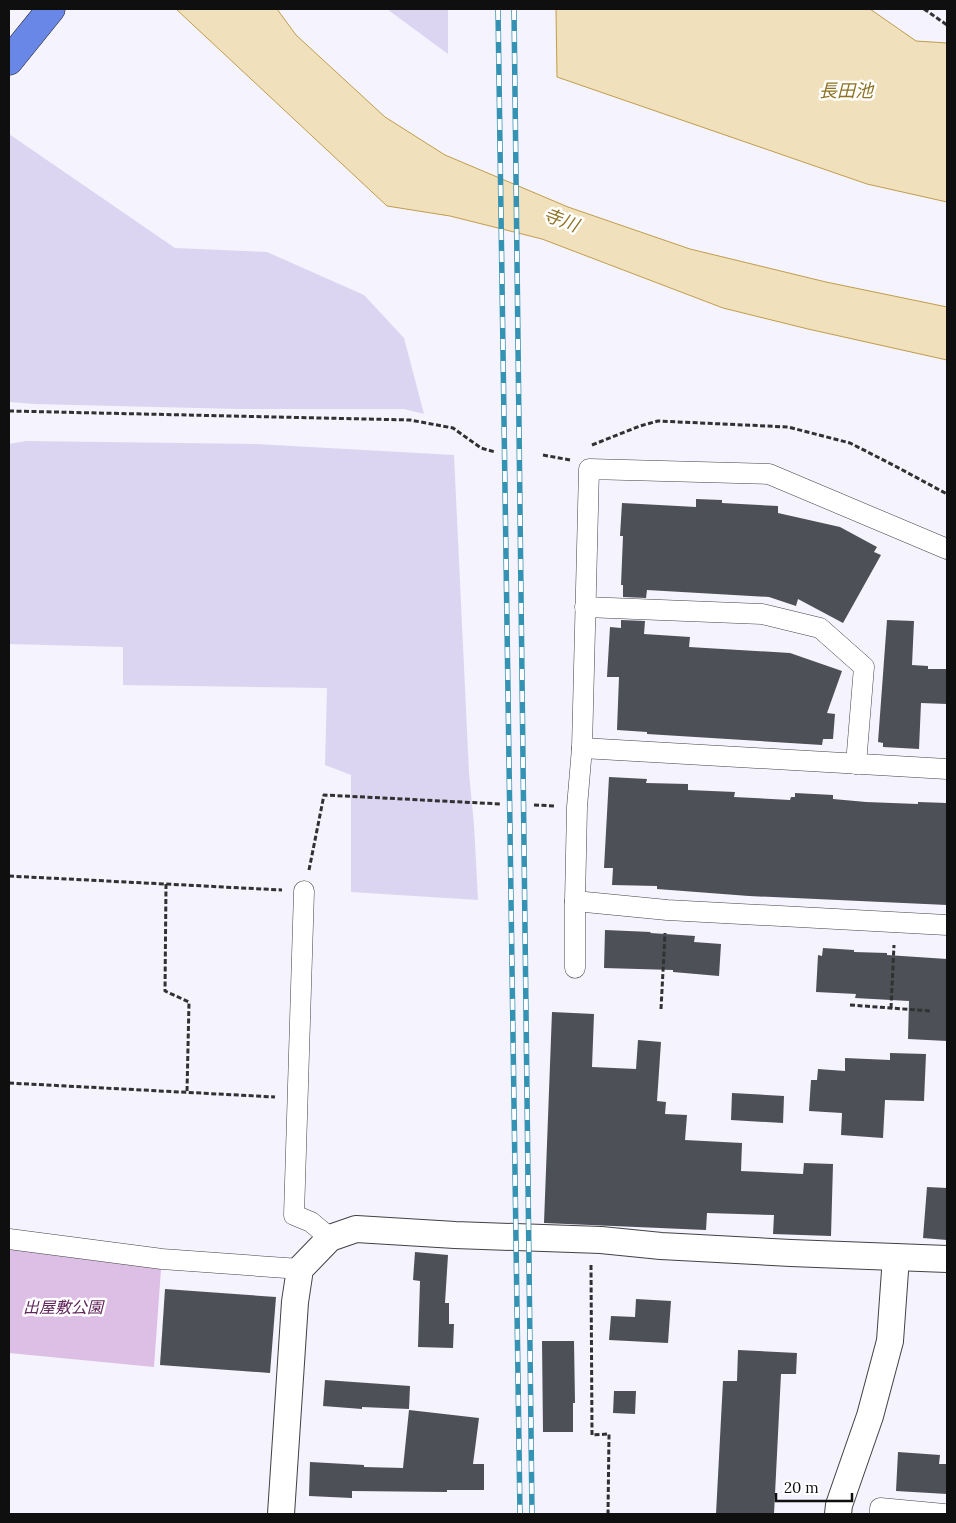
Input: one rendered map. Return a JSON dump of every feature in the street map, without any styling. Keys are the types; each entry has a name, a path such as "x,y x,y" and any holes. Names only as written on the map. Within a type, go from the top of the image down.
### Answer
{"highway":[{"path":"9,61 51,9"}],"street":[{"path":"575,968 575,901 582,748 588,469 769,474 947,549"},
{"path":"585,607 762,614 820,628 864,667 856,764"},
{"path":"582,748 947,769"},
{"path":"304,892 294,1215 312,1222 330,1238"},
{"path":"575,901 667,910 947,925"},
{"path":"281,1514 295,1302 300,1269 330,1238 356,1229 455,1235 601,1240 661,1246 772,1252 947,1259"},
{"path":"9,1239 162,1259 300,1269"},
{"path":"838,1514 839,1505 870,1416 890,1340 896,1257"},
{"path":"880,1514 880,1508 944,1514"}],"path":[{"path":"924,9 947,25"},
{"path":"9,411 410,420 453,428 480,448 495,452"},
{"path":"591,445 658,421 788,426 850,443 947,494"},
{"path":"568,460 571,456"},
{"path":"9,876 304,892 324,795 501,804"},
{"path":"166,884 164,991 189,1002 187,1092"},
{"path":"661,1009 667,910"},
{"path":"891,1008 895,922"},
{"path":"850,1005 931,1011"},
{"path":"9,1083 298,1098"},
{"path":"591,1256 592,1435 609,1434 608,1514"}],"shaded area":[{"path":"387,9 448,9 448,54"},
{"path":"9,134 175,248 267,252 364,295 404,338 424,414 404,409 239,409 9,402"},
{"path":"26,441 256,444 454,455 469,773 478,900 351,892 351,775 325,765 327,688 123,685 123,647 9,644 9,444"}],"green space":[{"name":"出屋敷公園","path":"9,1249 161,1269 154,1367 9,1353"}],"water":[{"name":"寺川","path":"176,9 277,9 296,35 385,117 445,155 568,207 690,249 826,282 947,307 947,360 723,308 542,239 450,216 387,206"},
{"name":"長田池","path":"556,9 870,9 916,41 947,43 947,202 867,184 557,77"}],"building":[{"path":"696,499 722,500 722,503 778,506 778,513 840,527 877,547 874,552 881,555 843,623 798,599 796,606 769,597 647,590 646,598 623,597 623,585 621,585 623,536 620,536 622,503 696,507"},
{"path":"621,620 645,621 644,634 690,637 689,647 790,653 842,671 827,713 835,714 833,739 823,739 822,745 647,734 647,732 617,730 619,677 607,677 610,627 621,628"},
{"path":"887,620 914,621 912,665 928,666 928,669 947,669 947,704 921,703 919,749 883,747 883,743 878,742"},
{"path":"609,777 647,779 646,783 688,784 688,790 735,792 734,797 790,800 791,797 795,797 795,793 833,795 833,799 866,802 947,803 947,905 749,896 657,889 657,886 612,885 613,868 604,868"},
{"path":"605,930 695,936 694,942 721,944 719,976 673,972 673,970 604,968"},
{"path":"823,948 947,959 947,1041 908,1039 909,1001 855,998 856,994 816,992 818,955 822,956"},
{"path":"552,1012 594,1014 592,1067 636,1069 638,1040 661,1042 657,1101 666,1102 665,1114 687,1115 685,1140 742,1143 741,1171 803,1174 804,1163 833,1164 831,1236 773,1234 774,1215 707,1213 706,1230 544,1223"},
{"path":"890,1053 926,1054 924,1101 885,1100 883,1138 841,1135 842,1113 809,1111 811,1080 817,1080 818,1069 845,1071 845,1058 890,1060"},
{"path":"732,1093 784,1096 783,1123 731,1120"},
{"path":"927,1187 947,1188 947,1240 923,1238"},
{"path":"415,1252 448,1255 445,1303 449,1303 449,1324 454,1324 453,1348 418,1347 420,1281 413,1280"},
{"path":"165,1289 276,1297 270,1373 160,1365"},
{"path":"636,1299 671,1301 668,1343 609,1340 611,1316 635,1317"},
{"path":"542,1341 574,1341 575,1403 573,1403 573,1432 543,1432"},
{"path":"738,1350 797,1353 796,1374 781,1374 774,1514 716,1514 723,1381 737,1381"},
{"path":"325,1380 410,1386 409,1409 362,1407 362,1409 323,1406"},
{"path":"614,1391 636,1391 635,1414 613,1413"},
{"path":"409,1410 479,1418 473,1464 484,1464 484,1490 447,1490 447,1492 352,1491 352,1498 309,1496 310,1462 364,1465 364,1467 403,1468"},
{"path":"898,1452 940,1455 939,1464 947,1464 947,1494 896,1491"}],"railway":[{"path":"498,9 520,1514"},
{"path":"514,9 532,1514"}]}
